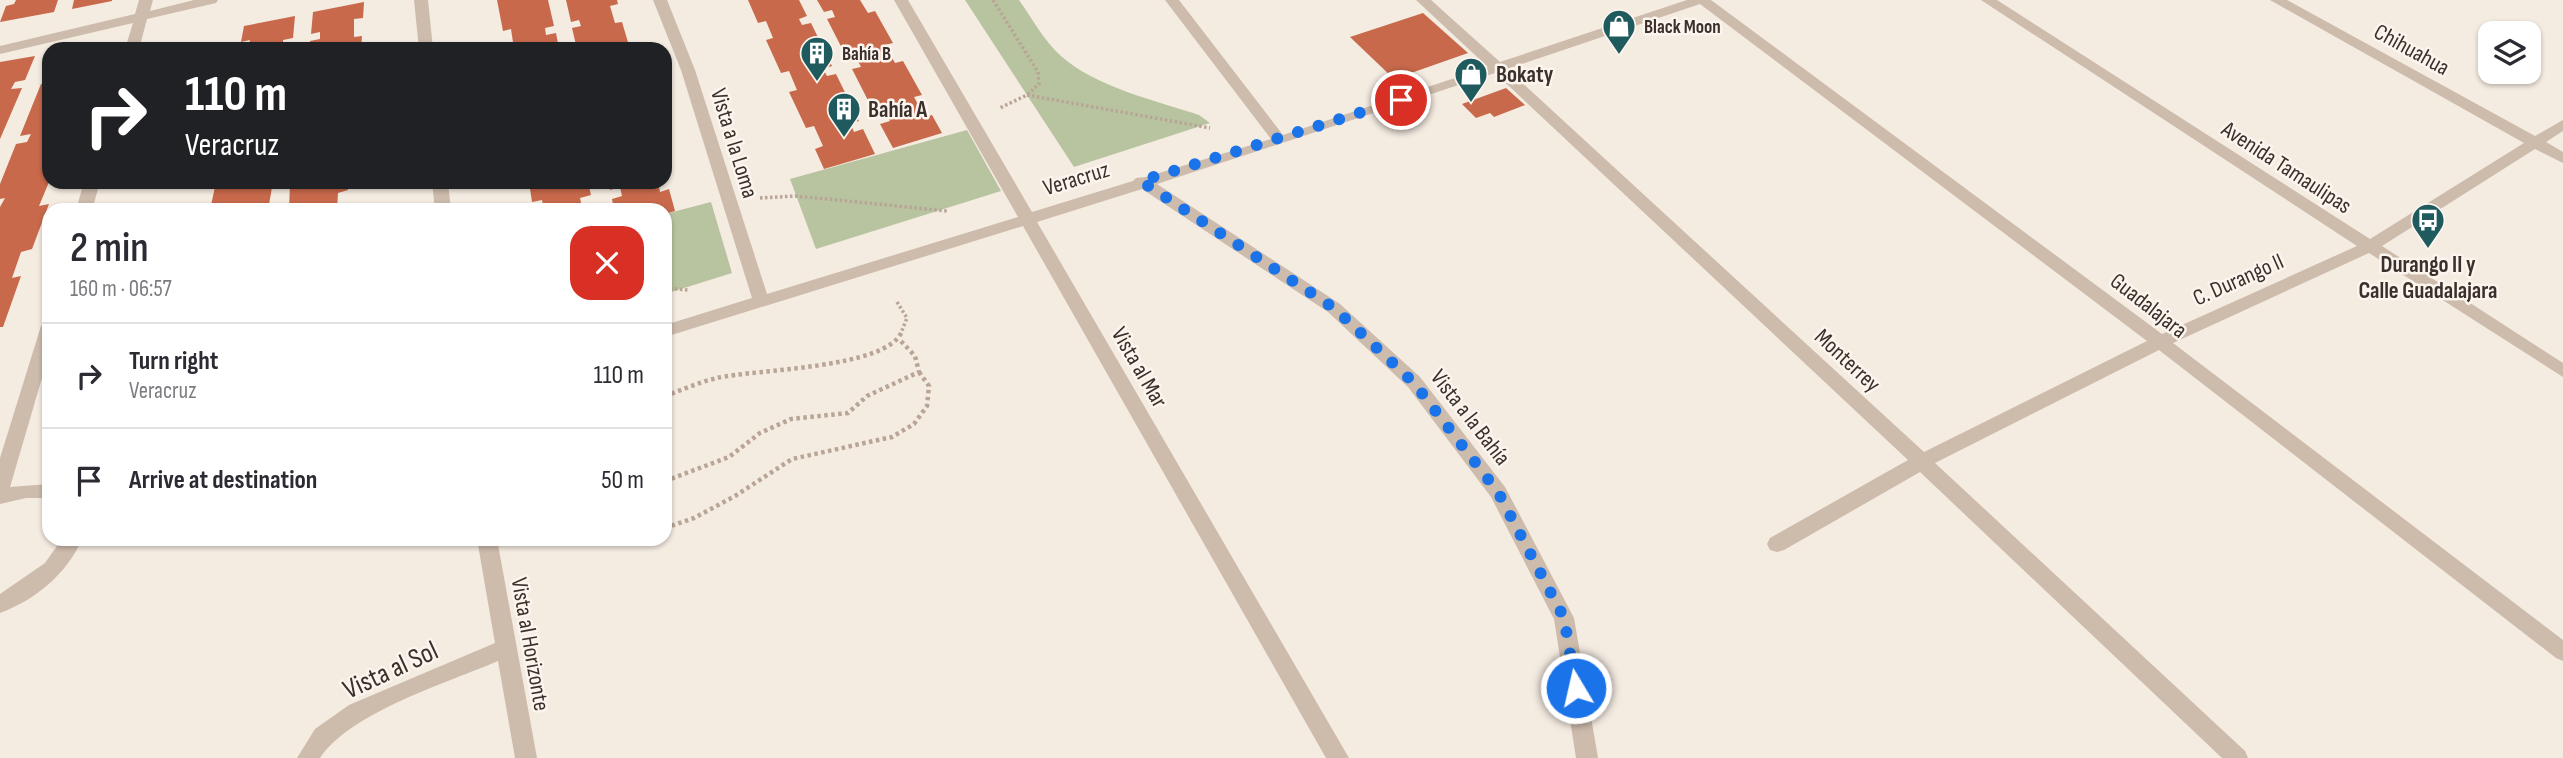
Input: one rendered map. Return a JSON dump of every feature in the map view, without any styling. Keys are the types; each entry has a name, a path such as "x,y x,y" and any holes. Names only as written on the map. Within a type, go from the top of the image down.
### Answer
{"street":[{"path":"134,42 146,0"},
{"path":"0,50 211,0"},
{"path":"421,0 425,42"},
{"name":"Vista a la Loma","path":"660,0 688,69 761,301"},
{"name":"Vista al Mar","path":"901,0 1338,758"},
{"path":"1172,0 1280,141"},
{"name":"Monterrey","path":"1423,0 1660,216 2237,758"},
{"name":"Veracruz","path":"672,329 1141,181 1280,141 1702,0"},
{"name":"Guadalajara","path":"1702,0 2159,341 2563,652"},
{"name":"Avenida Tamaulipas","path":"1987,0 2563,371"},
{"name":"Chihuahua","path":"2277,0 2563,158"},
{"name":"C. Durango II","path":"1777,544 1921,462 2159,341 2369,247 2563,125"},
{"name":"Vista a la Bahía","path":"1141,181 1334,308 1423,393 1498,492 1564,618 1587,758"},
{"path":"0,488 42,349"},
{"path":"0,496 42,491"},
{"path":"0,604 27,589 52,570 70,546"},
{"name":"Vista al Horizonte","path":"488,546 526,758"},
{"name":"Vista al Sol","path":"308,758 323,736 357,712 508,647"}],"path":[{"path":"970,121 1027,95 1040,84 1038,72 993,0"},
{"path":"1027,95 1210,128"},
{"path":"729,200 796,196 948,211"},
{"path":"672,289 696,291"},
{"path":"672,394 717,378 868,357 899,339 907,318 897,302"},
{"path":"672,526 694,518 735,496 792,459 892,438 914,424 927,405 929,386 919,372 915,356 899,339"},
{"path":"672,478 729,457 760,433 791,419 848,413 867,396 919,372"}],"green space":[{"path":"965,0 1019,0 1049,43 1075,67 1109,85 1199,115 1210,123 1074,167"},
{"path":"967,130 1001,191 816,249 790,179"},
{"path":"711,202 732,273 672,292 672,212"}],"building":[{"path":"16,0 58,0 54,12 0,22 6,6 14,4"},
{"path":"74,0 112,0 112,1 72,9"},
{"path":"497,0 548,0 554,26 545,28 546,35 556,33 558,42 513,42 511,29 503,31"},
{"path":"566,0 617,0 618,4 610,6 615,23 622,22 628,42 575,42 572,28 581,26 579,20 571,22"},
{"path":"748,0 799,0 807,16 799,19 802,25 811,23 832,66 823,69 827,76 836,74 859,121 850,123 854,132 863,129 875,154 824,169 815,149 823,146 814,126 806,128 789,92 797,90 789,71 781,73 766,40 773,38 766,21 758,23"},
{"path":"817,0 860,0 868,13 875,11 893,43 885,45 895,63 903,61 922,95 914,97 925,117 932,115 942,133 893,148 880,124 890,121 885,113 876,116 852,69 861,67 857,59 849,62 827,19 835,17 832,10 824,12"},
{"path":"364,2 363,18 354,19 354,37 362,36 362,42 310,42 320,39 320,32 311,34 313,12"},
{"path":"1423,13 1468,53 1394,79 1350,37"},
{"path":"295,16 293,38 283,42 241,42 244,26"},
{"path":"35,56 25,80 15,82 11,89 22,88 0,139 0,62"},
{"path":"41,84 42,189 46,189 39,206 42,205 42,223 32,249 21,252 12,278 21,276 3,327 0,327 0,207 5,198 0,199 0,184 16,144 27,142 31,134 20,136"},
{"path":"1506,88 1525,105 1494,117 1490,113 1476,118 1462,104"},
{"path":"214,189 272,189 269,203 212,203"},
{"path":"290,189 348,189 338,193 337,203 289,203"},
{"path":"530,189 590,189 591,195 580,198 581,203 543,203 542,200 532,202"},
{"path":"620,189 659,189 660,192 669,189 675,211 672,212 672,203 613,203 612,199 622,196"}],"place":[{"name":"Black Moon","path":"1619,56"},
{"name":"Bahía B","path":"817,83"},
{"name":"Bokaty","path":"1471,104"},
{"name":"Bahía A","path":"844,139"},
{"name":"Durango II y Calle Guadalajara","path":"2428,250"}],"route":[{"path":"1401,100 1280,141 1141,181 1334,308 1414,383 1498,492 1564,618 1576,688"}]}
